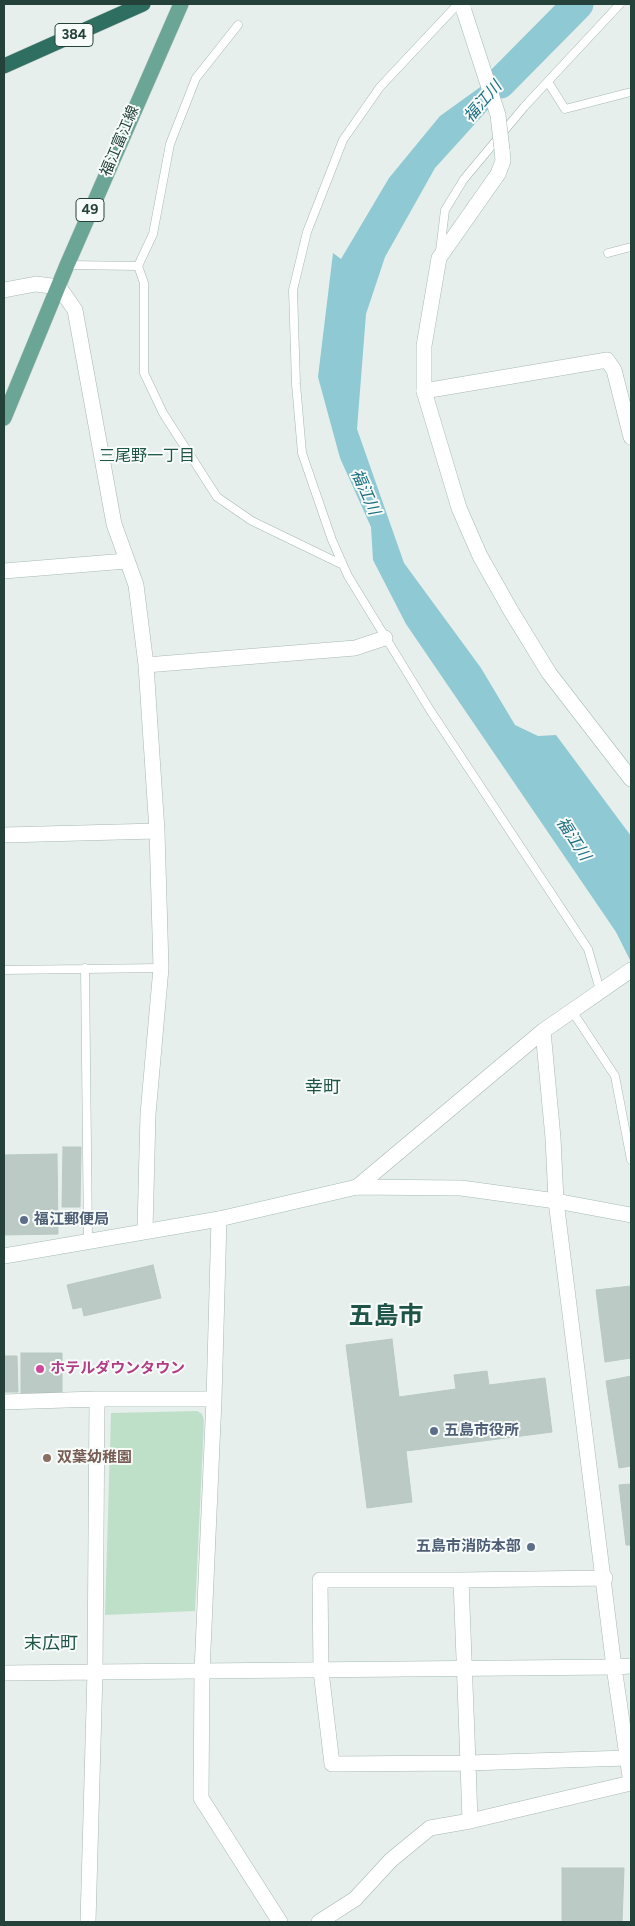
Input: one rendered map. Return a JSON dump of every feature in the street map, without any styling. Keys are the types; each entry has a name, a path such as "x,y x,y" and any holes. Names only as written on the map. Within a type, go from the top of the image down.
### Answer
{"highway":[{"name":"384","path":"4,66 143,4"}],"main road":[{"name":"福江富江線","path":"4,418 67,265 180,4"}],"street":[{"path":"461,6 498,115 503,161 498,174 439,258 424,346 424,390 459,508 480,556 511,612 549,673 631,779"},
{"path":"4,290 36,284 59,287 75,310 114,524 136,585 146,665 157,831 161,968 148,1114 145,1230"},
{"path":"424,390 607,360 614,370 631,437"},
{"path":"4,571 126,561"},
{"path":"146,665 355,648 384,638"},
{"path":"4,835 157,831"},
{"path":"357,1187 543,1031 631,970"},
{"path":"319,1922 355,1899 391,1860 430,1828 470,1821 631,1783 614,1667 556,1201 553,1138 543,1031"},
{"path":"4,1256 145,1230 219,1219 357,1187 461,1188 556,1201 631,1215"},
{"path":"219,1219 214,1399 202,1672 201,1798 280,1922"},
{"path":"4,1402 97,1399 214,1399"},
{"path":"88,1922 95,1672 97,1399"},
{"path":"604,1578 320,1580 321,1670 332,1764 468,1763 628,1758"},
{"path":"461,1580 470,1821"},
{"path":"4,1673 631,1666"}],"lane":[{"path":"439,258 445,210 464,179 548,82 620,4"},
{"path":"461,6 380,87 343,140 307,232 293,290 296,384 302,453 343,565 384,638 577,931 606,986"},
{"path":"238,25 196,78 170,144 154,234 138,266 144,283 144,373 163,414 217,497 252,521 343,565"},
{"path":"548,82 566,109 631,92"},
{"path":"608,253 631,247"},
{"path":"67,265 138,266"},
{"path":"85,968 88,1240"},
{"path":"4,970 161,968"},
{"path":"572,1011 615,1076 631,1160"}],"green space":[{"path":"197,1411 202,1414 204,1420 195,1611 105,1615 111,1413"}],"water":[{"path":"561,29 435,168 385,257 366,314 357,429 404,563 481,668 515,725 538,736 556,735 631,836 631,962 616,932 406,624 373,560 371,527 340,458 318,377 333,253 341,259 389,178 440,116"}],"building":[{"path":"63,1147 81,1147 80,1207 62,1207"},
{"path":"57,1154 58,1234 4,1235 4,1155"},
{"path":"153,1265 161,1298 84,1316 82,1307 73,1309 67,1285"},
{"path":"631,1286 631,1358 605,1362 596,1290"},
{"path":"392,1339 399,1397 456,1389 454,1375 487,1371 489,1385 545,1378 552,1432 406,1451 412,1502 367,1508 346,1345"},
{"path":"21,1353 62,1353 62,1393 21,1393"},
{"path":"4,1356 17,1356 18,1392 4,1392"},
{"path":"631,1376 631,1466 619,1468 606,1381"},
{"path":"631,1484 631,1545 626,1545 619,1485"},
{"path":"562,1868 624,1868 622,1922 562,1922"}],"waterway":[{"name":"福江川","path":"500,83 578,4"}],"place":[{"name":"福江郵便局","path":"24,1220"},
{"name":"ホテルダウンタウン","path":"40,1369"},
{"name":"五島市役所","path":"434,1431"},
{"name":"双葉幼稚園","path":"47,1458"},
{"name":"五島市消防本部","path":"531,1547"}],"district":[{"name":"三尾野一丁目","path":"147,456"},
{"name":"幸町","path":"323,1088"},
{"name":"五島市","path":"386,1317"},
{"name":"末広町","path":"51,1644"}]}
